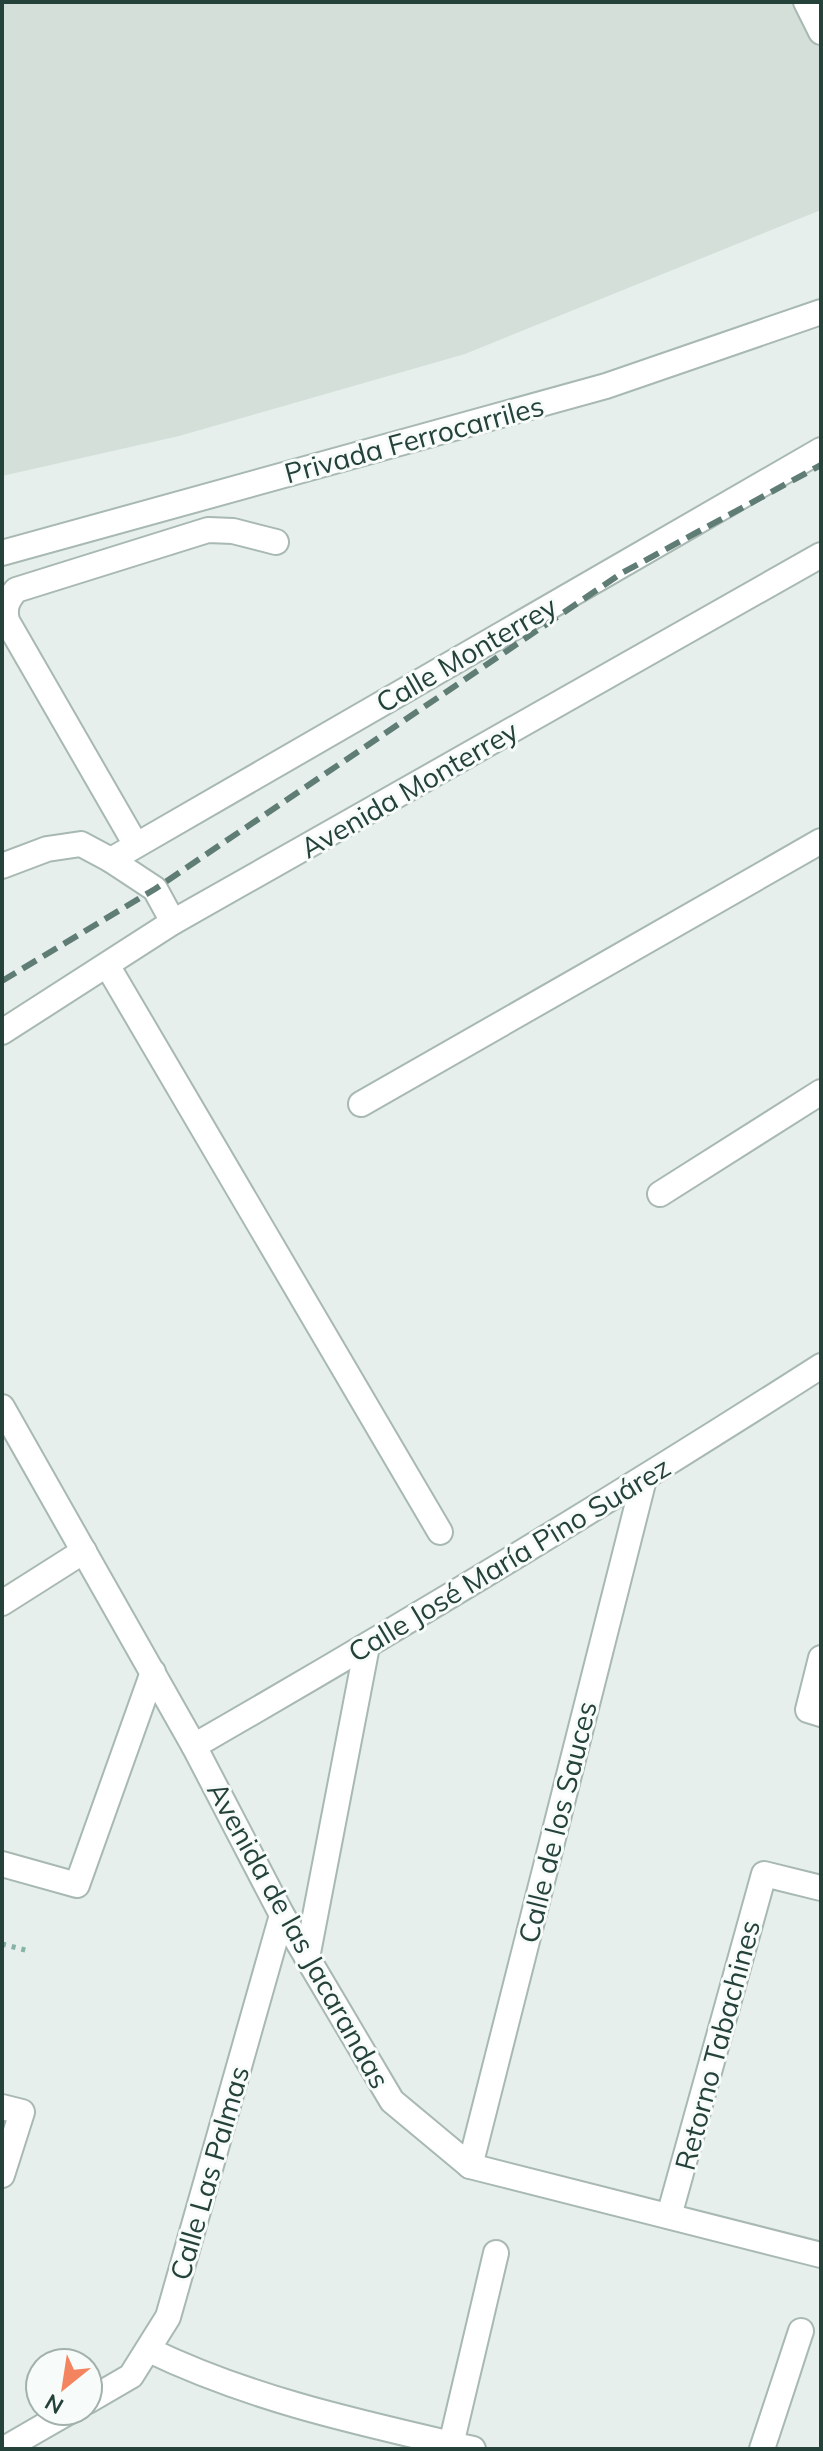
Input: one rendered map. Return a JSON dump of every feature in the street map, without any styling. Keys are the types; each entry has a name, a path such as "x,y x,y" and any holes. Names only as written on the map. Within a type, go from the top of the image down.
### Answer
{"street":[{"path":"806,2 821,32"},
{"name":"Privada Ferrocarriles","path":"2,553 606,386 821,312"},
{"name":"Calle Monterrey","path":"111,860 821,450"},
{"path":"136,845 7,621 7,601 16,590 208,530 233,531 276,542"},
{"name":"Avenida Monterrey","path":"2,1032 173,922 821,555"},
{"path":"361,1104 821,841"},
{"path":"2,866 47,849 81,844 155,889 173,922"},
{"path":"107,965 440,1532"},
{"path":"660,1194 821,1092"},
{"name":"Calle José María Pino Suárez","path":"194,1746 644,1479 821,1366"},
{"name":"Avenida de las Jacarandas","path":"2,1407 194,1746 282,1915 392,2101 470,2166 821,2255"},
{"name":"Calle de los Sauces","path":"470,2166 644,1479"},
{"path":"2,1603 84,1551"},
{"path":"307,1958 367,1646"},
{"path":"815,1712 821,1658"},
{"path":"2,1864 77,1885 153,1672"},
{"name":"Retorno Tabachines","path":"669,2216 764,1874 821,1888"},
{"name":"Calle Las Palmas","path":"104,2392 131,2376 168,2317 282,1915"},
{"path":"2,2107 22,2112 2,2175"},
{"path":"149,2350 200,2374 267,2398 458,2447 496,2253"},
{"path":"762,2449 801,2331"},
{"path":"4,2449 42,2427"}],"path":[{"path":"2,1944 29,1951"}],"shaded area":[{"path":"2,2 821,2 821,210 465,354 179,436 2,476"}],"railway":[{"path":"2,981 155,889 622,573 821,465"}]}
